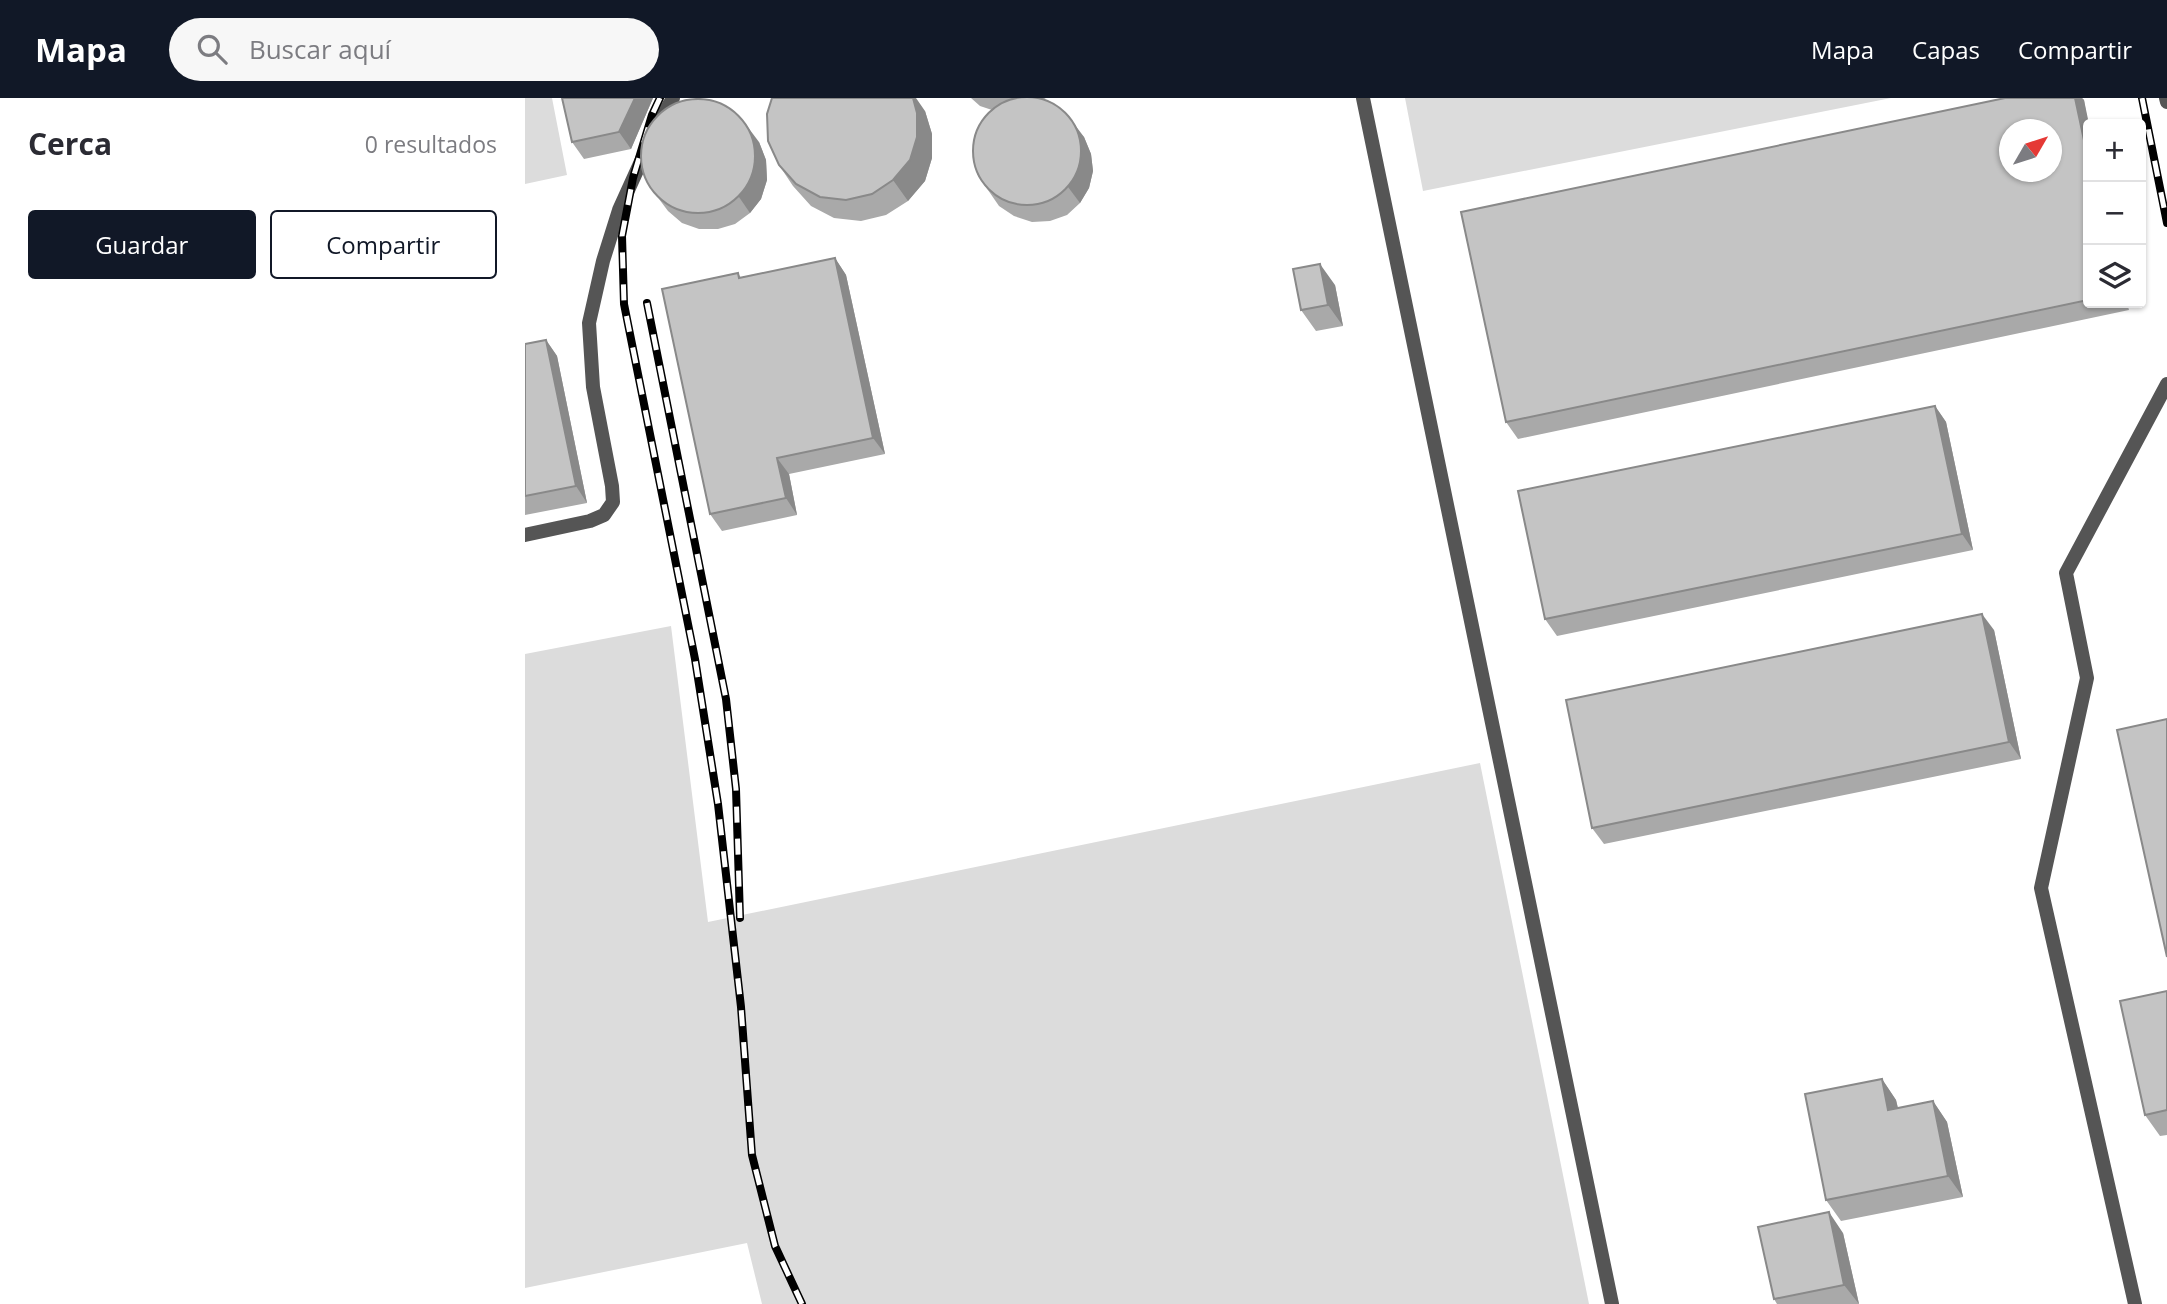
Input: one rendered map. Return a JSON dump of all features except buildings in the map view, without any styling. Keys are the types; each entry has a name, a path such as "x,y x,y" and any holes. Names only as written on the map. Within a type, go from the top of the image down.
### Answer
{"lane":[{"path":"525,535 590,521 604,515 613,502 593,387 589,323 603,261 619,210 655,130 673,98"},
{"path":"1363,98 1612,1304"},
{"path":"2135,1304 2042,888 2087,678 2066,573 2167,384"}],"shaded area":[{"path":"525,98 552,98 567,175 525,184"},
{"path":"1405,98 1891,98 1423,191"},
{"path":"671,626 708,922 1480,763 1589,1304 762,1304 747,1243 525,1288 525,654"}],"railway":[{"path":"660,98 652,115 633,178 622,236 624,304 695,659 718,804 741,1007 752,1155 775,1246 802,1304"},
{"path":"2142,98 2167,223"},
{"path":"647,303 726,699 736,789 740,918"}]}
